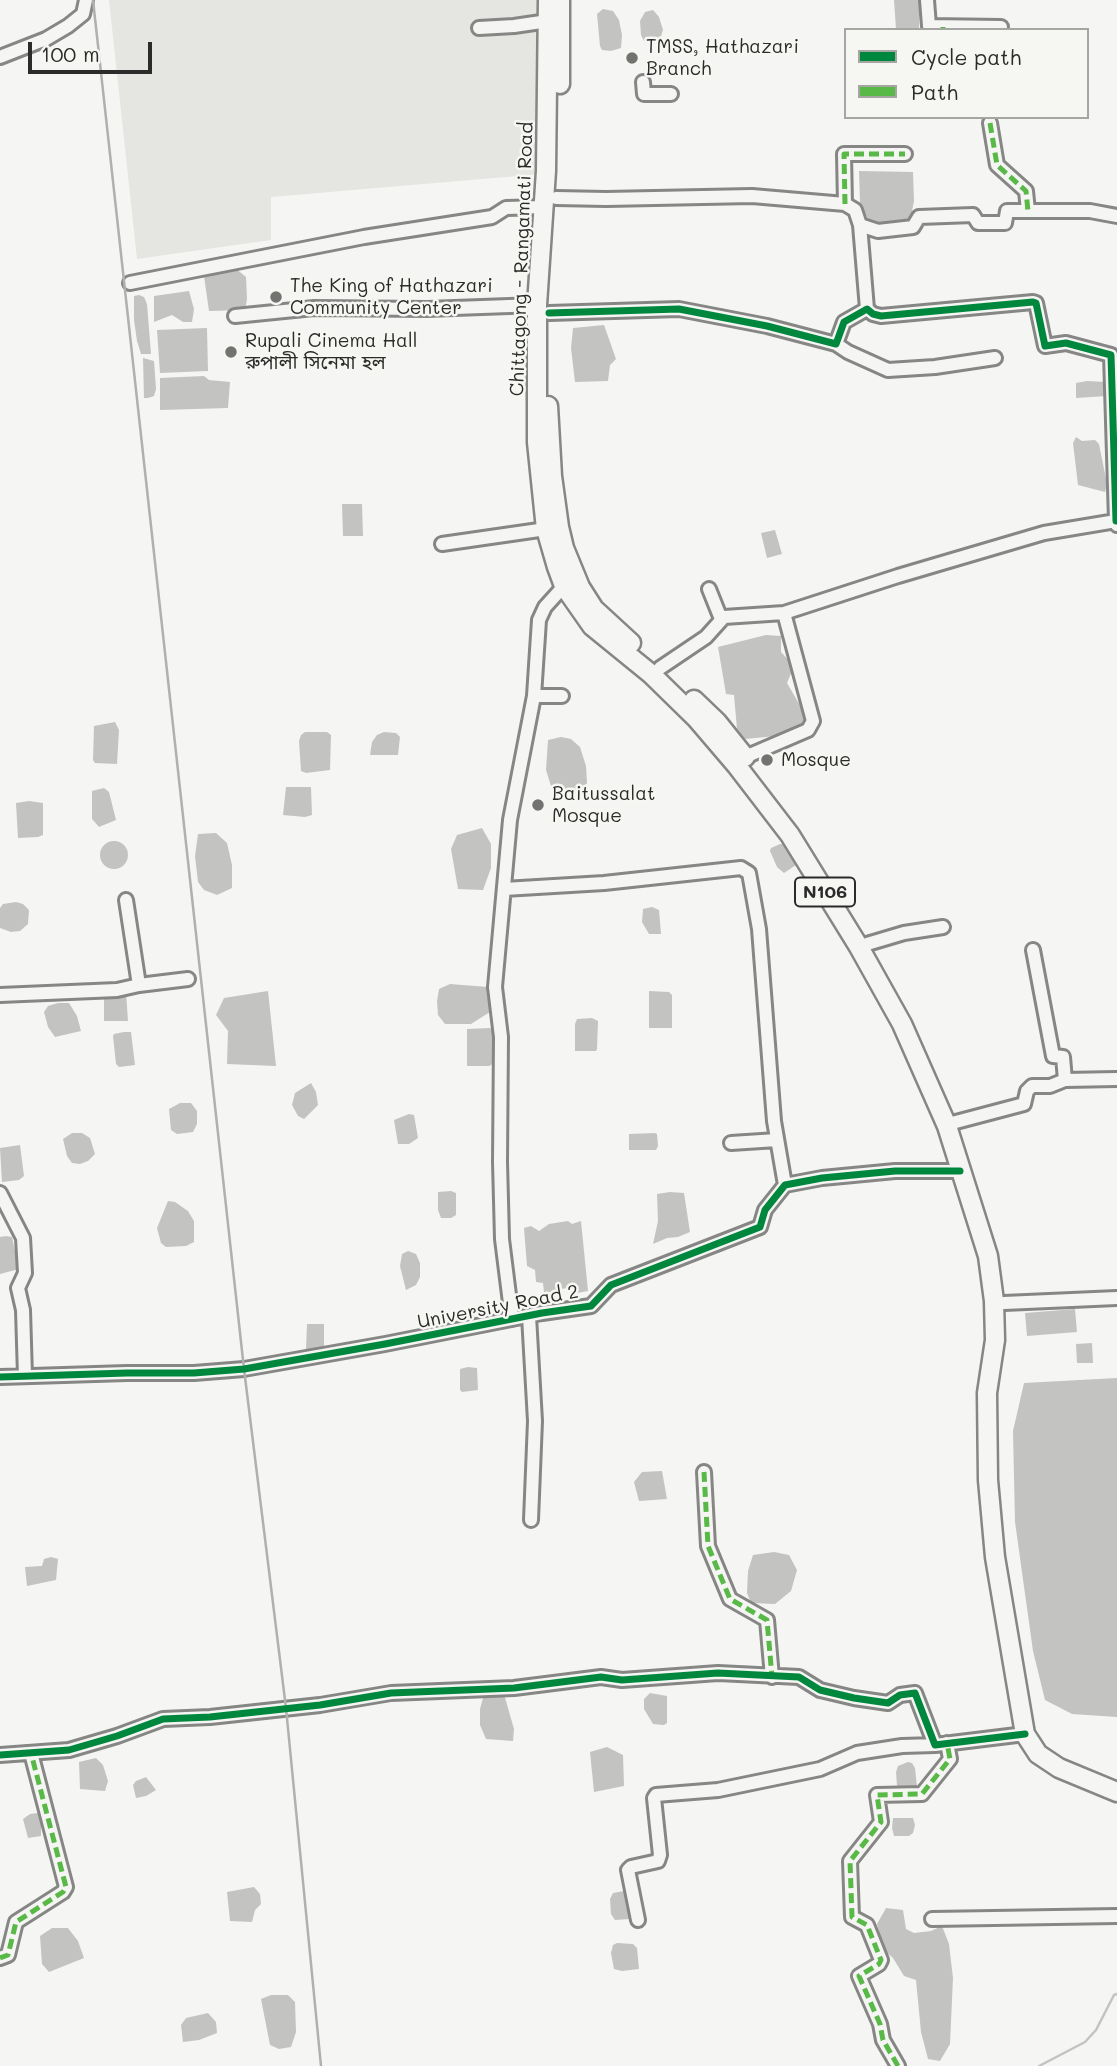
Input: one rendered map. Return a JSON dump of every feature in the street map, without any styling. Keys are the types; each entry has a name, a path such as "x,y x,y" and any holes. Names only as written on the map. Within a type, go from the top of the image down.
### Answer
{"highway":[{"name":"Chittagong - Rangamati Road","path":"548,0 547,143 550,203"},
{"name":"Chittagong - Rangamati Road","path":"560,0 561,77 543,309 537,442 546,529 564,586 592,626 651,674 696,718 790,835 859,947 902,1024 947,1126 988,1256 994,1301 995,1340 986,1393 988,1480 997,1570 1025,1734"},
{"name":"Chittagong - Rangamati Road","path":"543,309 552,476 564,548 580,587 594,609 717,722 806,838 919,1038 996,1250 1004,1303 1003,1353 996,1412 997,1499 1005,1569 1034,1722 1042,1741 1060,1757 1117,1782"},
{"path":"1025,1734 1038,1754 1059,1768 1117,1792"}],"street":[{"path":"0,57 46,39 68,26 83,14 86,0"},
{"path":"927,0 929,26 1002,27"},
{"path":"479,28 548,20"},
{"path":"643,82 644,94 671,94"},
{"path":"990,123 997,165 1026,191 1028,211"},
{"path":"845,204 844,154 905,154"},
{"path":"130,282 364,237 492,217 506,208 606,200 752,196 845,204 855,210 860,225 867,309 873,314 881,316 1033,302 1045,346 1066,343 1111,355 1117,523 1044,533 785,613 728,616 721,619 706,637 660,668"},
{"path":"860,225 878,231 913,227 919,217 973,215 978,223 1004,223 1007,211 1090,211 1117,216"},
{"path":"235,316 314,308 679,309 767,326 836,344 888,370 934,367 995,358"},
{"path":"836,344 844,322 867,309"},
{"path":"442,544 546,529"},
{"path":"512,1319 502,1239 501,1037 495,987 510,820 534,696 539,620 545,607 564,586"},
{"path":"709,589 721,619"},
{"path":"745,757 808,730 812,724 813,717 785,613"},
{"path":"534,696 562,696"},
{"path":"505,889 604,883 741,868 749,873 759,929 766,1037 777,1140 786,1185 822,1178 895,1171 960,1171"},
{"path":"127,900 139,985"},
{"path":"867,944 904,933 943,927"},
{"path":"1034,950 1053,1056 1063,1057 1065,1080"},
{"path":"0,995 117,990 188,979"},
{"path":"951,1123 1024,1104 1027,1091 1032,1086 1051,1087 1065,1080 1117,1079"},
{"path":"731,1143 777,1140"},
{"name":"University Road 2","path":"0,1377 194,1373 244,1369 529,1315 591,1306 611,1285 760,1227 765,1210 786,1185"},
{"path":"0,1194 23,1238 25,1273 18,1288 23,1310 25,1376"},
{"path":"1004,1303 1117,1298"},
{"path":"529,1315 535,1421 531,1520"},
{"path":"704,1472 708,1546 730,1599 767,1620 772,1677"},
{"path":"0,1755 69,1750 163,1719 211,1717 320,1705 391,1693 514,1688 601,1678 719,1673 799,1677 820,1690 888,1703 900,1695 915,1693 950,1759 922,1794 877,1795 881,1822 850,1861 852,1917 867,1926 881,1960 859,1976 880,2024 883,2040 898,2066"},
{"path":"638,1920 628,1870 658,1861 660,1855 654,1798 656,1795 718,1790 820,1769 857,1753 1025,1734"},
{"path":"0,1958 8,1955 16,1922 63,1892 66,1887 31,1753"},
{"path":"932,1919 1117,1916"}],"shaded area":[{"path":"109,0 541,0 541,174 271,197 271,240 137,259"},
{"path":"894,0 920,0 919,28 896,28"},
{"path":"603,9 613,11 619,20 621,48 611,51 602,50 600,46 597,14"},
{"path":"653,10 659,17 663,30 661,36 654,41 644,41 640,21 645,12"},
{"path":"859,171 913,172 912,222 874,227 860,203"},
{"path":"235,268 246,277 245,310 209,311 204,276"},
{"path":"189,291 194,309 192,322 183,322 172,315 154,322 154,296"},
{"path":"134,296 144,297 147,304 151,354 141,354 137,341"},
{"path":"604,325 616,359 610,365 608,381 575,382 571,348 573,328"},
{"path":"207,328 208,371 160,373 157,330"},
{"path":"143,358 154,361 156,389 154,396 148,398 144,398"},
{"path":"204,376 209,380 230,382 228,408 160,410 160,378"},
{"path":"1107,382 1107,396 1076,398 1076,383"},
{"path":"1076,437 1082,441 1095,440 1099,444 1107,484 1105,492 1078,485 1073,443"},
{"path":"342,504 362,504 363,536 343,536"},
{"path":"775,530 782,554 767,558 761,533"},
{"path":"766,635 781,636 781,652 794,666 787,683 809,721 787,735 745,739 737,729 734,695 726,694 718,647"},
{"path":"115,722 119,730 117,764 95,763 94,726"},
{"path":"305,732 327,732 331,735 330,770 306,773 301,771 299,741"},
{"path":"384,732 396,733 400,737 398,755 370,755 372,742 377,735"},
{"path":"561,737 571,739 580,747 586,766 587,783 580,793 556,794 551,786 546,770 548,740"},
{"path":"286,787 311,787 312,815 283,815"},
{"path":"104,788 109,792 116,820 99,827 92,819 92,791"},
{"path":"16,803 43,803 43,835 18,838"},
{"path":"482,828 491,844 491,868 483,890 458,889 451,849 457,835"},
{"path":"216,833 227,843 232,865 232,888 217,895 204,890 198,882 195,856 198,834"},
{"path":"114,841 124,845 128,855 124,865 114,869 104,865 100,855 104,845"},
{"path":"780,844 786,844 796,865 784,873 777,867 770,851"},
{"path":"16,902 29,910 28,924 20,931 11,932 0,928 0,908 3,904"},
{"path":"652,907 659,910 661,934 649,934 642,922 643,909"},
{"path":"450,984 488,987 490,1012 471,1024 445,1024 438,1015 437,1001 439,989"},
{"path":"268,991 276,1066 227,1064 228,1031 216,1015 224,998"},
{"path":"649,991 669,992 672,995 672,1028 649,1028"},
{"path":"126,992 128,1021 104,1021 104,994"},
{"path":"69,1003 77,1016 81,1031 55,1037 48,1027 44,1012 48,1006"},
{"path":"592,1018 598,1021 596,1051 575,1051 577,1019"},
{"path":"490,1028 494,1031 494,1063 489,1066 467,1066 467,1029"},
{"path":"131,1032 135,1065 119,1067 116,1064 113,1036"},
{"path":"311,1083 318,1105 304,1119 298,1116 292,1105 295,1093"},
{"path":"180,1103 191,1103 197,1111 197,1124 193,1132 177,1134 171,1130 169,1109"},
{"path":"409,1114 414,1115 418,1138 409,1144 398,1144 394,1120"},
{"path":"72,1133 82,1133 90,1138 95,1154 88,1161 72,1163 67,1156 63,1139"},
{"path":"655,1133 658,1146 656,1150 629,1150 629,1134"},
{"path":"20,1145 24,1176 19,1180 2,1182 0,1148"},
{"path":"438,1192 456,1193 456,1215 441,1218"},
{"path":"684,1193 690,1232 653,1244 658,1221 657,1194"},
{"path":"168,1201 175,1202 188,1211 194,1221 194,1242 186,1246 166,1247 161,1243 157,1228"},
{"path":"568,1221 572,1224 581,1221 588,1291 577,1293 574,1287 561,1289 561,1292 544,1292 543,1283 536,1282 535,1270 527,1266 524,1228 531,1226 539,1231 549,1224"},
{"path":"0,1237 12,1237 19,1269 0,1274"},
{"path":"408,1251 416,1254 420,1263 420,1277 416,1285 406,1290 400,1266 402,1254"},
{"path":"1075,1309 1077,1332 1027,1336 1025,1313"},
{"path":"307,1324 324,1324 324,1349 306,1349"},
{"path":"1092,1343 1093,1363 1077,1363 1076,1344"},
{"path":"477,1368 478,1390 462,1392 460,1369"},
{"path":"1117,1378 1117,1717 1072,1714 1045,1700 1033,1651 1015,1522 1013,1431 1024,1383"},
{"path":"662,1471 667,1499 639,1501 634,1482 642,1472"},
{"path":"774,1552 789,1555 797,1570 791,1591 775,1604 751,1603 747,1593 748,1571 753,1555"},
{"path":"44,1559 58,1559 56,1580 27,1586 25,1567 42,1566"},
{"path":"650,1693 667,1696 667,1723 664,1725 653,1724 644,1709 644,1699"},
{"path":"504,1694 514,1729 513,1741 486,1739 480,1725 483,1698"},
{"path":"607,1747 623,1755 624,1786 594,1792 590,1752"},
{"path":"96,1758 103,1765 108,1781 105,1791 80,1789 79,1762"},
{"path":"908,1762 915,1768 917,1787 903,1791 897,1786 896,1772 898,1766"},
{"path":"146,1777 156,1790 136,1798 133,1785"},
{"path":"38,1813 41,1836 28,1838 23,1819"},
{"path":"893,1818 913,1818 913,1833 909,1836 894,1836"},
{"path":"254,1887 260,1894 261,1904 255,1910 252,1922 230,1921 227,1892"},
{"path":"628,1892 633,1916 615,1920 611,1914 610,1899 613,1893"},
{"path":"886,1908 903,1910 906,1929 914,1933 931,1931 942,1926 949,1944 953,1978 950,2044 940,2061 928,2059 921,2032 916,1980 904,1976 893,1958 883,1949 877,1924"},
{"path":"52,1928 68,1928 78,1941 84,1958 49,1972 42,1964 40,1936"},
{"path":"633,1944 637,1948 639,1969 614,1969 611,1953 613,1945"},
{"path":"271,1995 288,1995 295,2002 296,2032 291,2047 279,2049 270,2045 261,1999"},
{"path":"208,2013 216,2022 217,2033 199,2040 183,2042 181,2025 186,2018"}],"waterway":[{"path":"1039,2066 1085,2042 1096,2030 1117,1994"}],"railway":[{"path":"93,0 244,1369 286,1708 321,2066"}],"marked path":[{"path":"990,123 997,165 1026,191 1028,211"},
{"path":"845,204 844,154 905,154"},
{"path":"704,1472 708,1546 730,1599 767,1620 772,1677"},
{"path":"898,2066 883,2040 880,2024 859,1976 881,1960 867,1925 852,1917 850,1861 881,1822 877,1795 922,1794 950,1759 947,1743"},
{"path":"0,1958 8,1955 16,1922 63,1892 66,1887 31,1753"}],"cycle path":[{"path":"549,313 679,309 767,326 836,344 844,322 867,309 881,316 1036,303 1045,346 1066,343 1111,355 1116,521"},
{"path":"0,1377 194,1373 244,1369 591,1306 611,1285 760,1227 765,1210 785,1185 822,1178 895,1171 960,1171"},
{"path":"0,1755 69,1750 163,1719 210,1717 320,1705 391,1693 514,1688 601,1677 622,1680 718,1673 799,1677 820,1690 888,1703 900,1695 915,1693 935,1745 1025,1734"}],"place":[{"name":"TMSS, Hathazari Branch","path":"632,58"},
{"name":"The King of Hathazari Community Center","path":"276,297"},
{"name":"Rupali Cinema Hall রুপালী সিনেমা হল","path":"231,352"},
{"name":"Mosque","path":"767,760"},
{"name":"Baitussalat Mosque","path":"538,805"}]}
